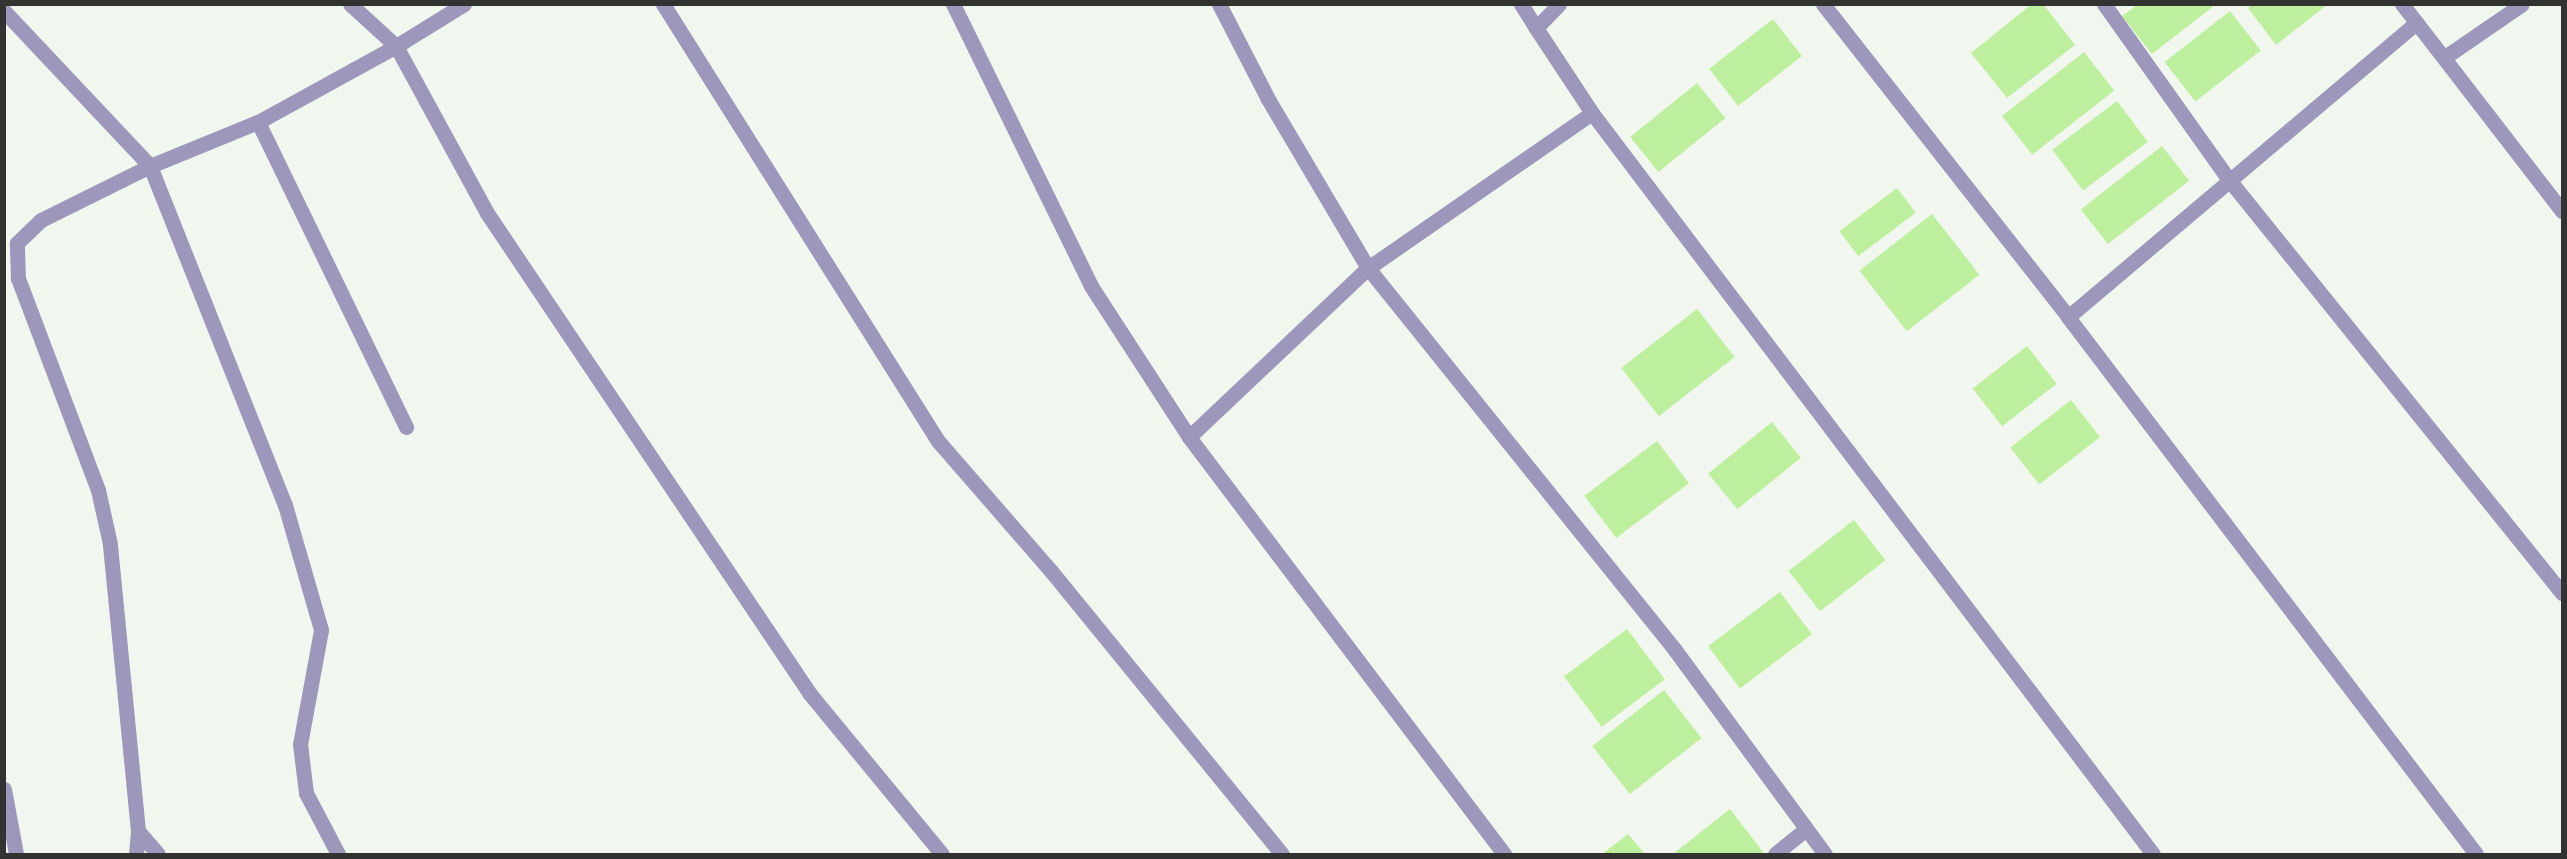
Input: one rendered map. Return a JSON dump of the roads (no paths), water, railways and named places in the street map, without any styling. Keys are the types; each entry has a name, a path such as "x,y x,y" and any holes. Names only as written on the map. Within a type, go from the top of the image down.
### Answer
{"street":[{"path":"350,4 396,46 487,213 804,684 942,855"},
{"path":"136,855 138,831 110,544 98,490 18,278 11,240 41,220 150,166 258,122 396,46 464,4"},
{"path":"663,4 938,441 1051,571 1282,855"},
{"path":"952,4 1091,286 1189,437 1504,855"},
{"path":"1219,4 1269,99 1368,268 1676,650 1824,855"},
{"path":"1521,4 1592,113 2153,855"},
{"path":"1536,28 1559,4"},
{"path":"1823,4 2068,317 2476,855"},
{"path":"2104,4 2230,181 2562,592"},
{"path":"2402,4 2562,211"},
{"path":"2445,57 2522,4"},
{"path":"4,11 150,166 285,505 321,630 300,744 306,793 338,855"},
{"path":"2068,317 2416,23"},
{"path":"1189,437 1368,268 1592,113"},
{"path":"258,122 406,427"},
{"path":"4,789 16,855"},
{"path":"1775,855 1806,829"},
{"path":"138,831 158,855"}]}
